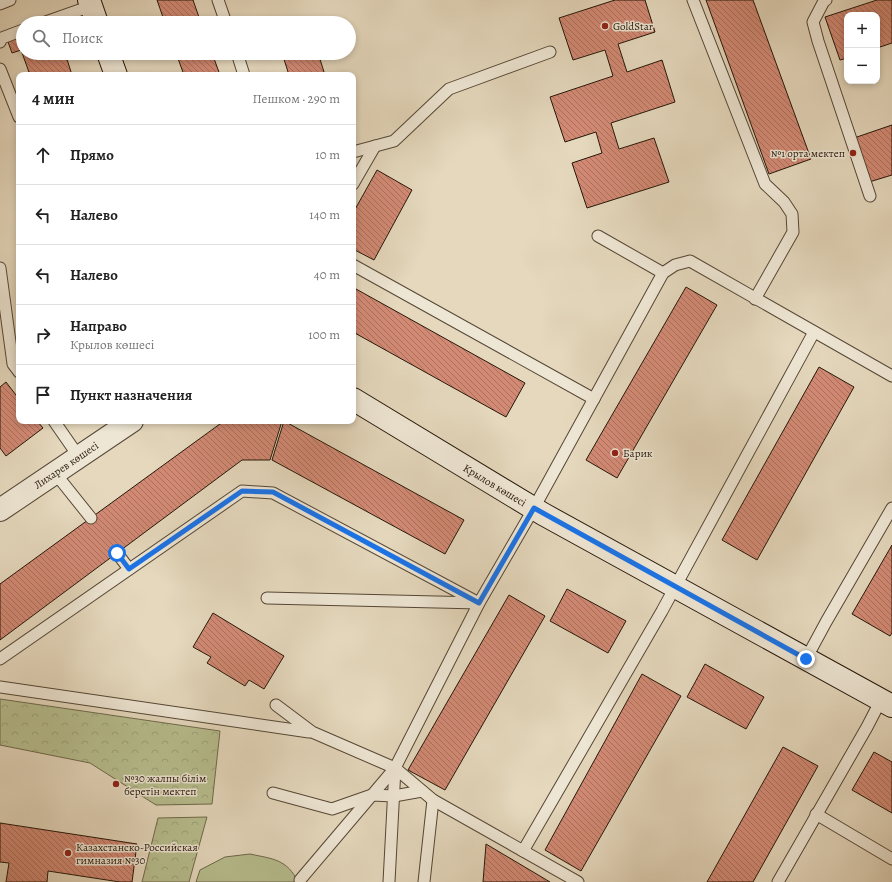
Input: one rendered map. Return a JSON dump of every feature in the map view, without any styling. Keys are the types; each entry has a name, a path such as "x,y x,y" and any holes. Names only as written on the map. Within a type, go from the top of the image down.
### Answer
{"main road":[{"path":"111,60 115,72"},
{"name":"Крылов көшесі","path":"356,401 534,508 886,703"},
{"name":"Лихарев көшесі","path":"1,507 128,424"}],"lane":[{"path":"0,4 10,0"},
{"path":"218,0 224,16"},
{"path":"693,0 765,184 784,202 792,214 793,232 755,299"},
{"path":"826,0 824,1 813,22 870,196"},
{"path":"69,16 92,10"},
{"path":"0,42 2,38 16,33"},
{"path":"356,151 394,142 449,89 550,52"},
{"path":"239,60 243,72"},
{"path":"1,74 16,110"},
{"path":"356,179 376,146"},
{"path":"598,236 663,273"},
{"path":"300,880 395,768 479,603 534,508 663,273 675,265 690,261 892,376"},
{"path":"356,267 594,399"},
{"path":"0,268 13,364 16,368"},
{"path":"523,851 662,611 674,586 814,332"},
{"path":"56,424 79,457"},
{"path":"55,473 91,518"},
{"path":"0,659 242,491 273,492 479,603"},
{"path":"806,659 892,508"},
{"path":"117,553 129,569"},
{"path":"267,598 479,603"},
{"path":"0,687 312,732"},
{"path":"778,882 867,727 886,703"},
{"path":"276,705 312,732 395,768 433,800 578,882"},
{"path":"389,882 395,768"},
{"path":"273,793 332,809 372,795 394,796 422,791"},
{"path":"424,882 433,800"},
{"path":"816,814 892,859"}],"green space":[{"path":"0,699 220,731 212,804 156,805 90,763 0,745"},
{"path":"207,817 189,882 142,882 158,818"},
{"path":"250,854 272,859 284,864 294,874 298,882 196,882 200,870 225,857"}],"building":[{"path":"157,0 193,0 199,16 163,16"},
{"path":"615,0 645,0 655,32 618,44 627,72 662,60 675,102 611,123 619,149 654,138 669,182 587,208 572,163 602,153 596,132 565,142 550,97 613,76 605,50 573,60 559,18"},
{"path":"706,0 753,0 811,159 769,174"},
{"path":"877,0 892,0 892,43 880,47 880,12 844,12 844,59 840,60 825,17"},
{"path":"16,36 16,52 12,53 7,39"},
{"path":"25,60 67,60 71,72 29,72"},
{"path":"179,60 215,60 219,72 183,72"},
{"path":"284,60 320,60 324,72 288,72"},
{"path":"892,125 892,175 869,182 854,138"},
{"path":"377,170 412,190 374,260 356,251 356,208"},
{"path":"686,287 717,305 617,478 586,460"},
{"path":"356,289 525,383 506,417 356,334"},
{"path":"819,367 854,387 757,560 722,540"},
{"path":"6,382 16,395 16,424 40,424 43,428 6,456 0,448 0,387"},
{"path":"220,424 281,424 270,460 242,460 0,640 0,584"},
{"path":"283,424 289,424 464,520 445,554 272,460"},
{"path":"892,545 892,633 890,636 852,614"},
{"path":"567,589 626,621 608,653 550,621"},
{"path":"509,595 545,616 445,790 408,770"},
{"path":"213,613 284,656 264,689 249,680 245,686 207,663 211,657 193,647"},
{"path":"705,664 764,697 746,729 687,697"},
{"path":"642,674 681,696 581,871 545,850"},
{"path":"783,747 818,766 753,882 707,882"},
{"path":"874,752 892,762 892,813 852,790"},
{"name":"Казахстанско-Российская гимназия №30","path":"0,823 137,844 132,882 120,882 48,871 47,882 6,882 9,863 0,862"},
{"path":"486,844 550,882 483,882"}],"place":[{"name":"GoldStar","path":"605,26"},
{"name":"№1 орта мектеп","path":"853,153"},
{"name":"Барик","path":"615,453"},
{"name":"№30 жалпы білім беретін мектеп","path":"116,784"},
{"name":"Казахстанско-Российская гимназия №30","path":"68,853"}],"route":[{"path":"117,553 129,569 242,491 273,492 479,603 534,508 806,659"}]}
